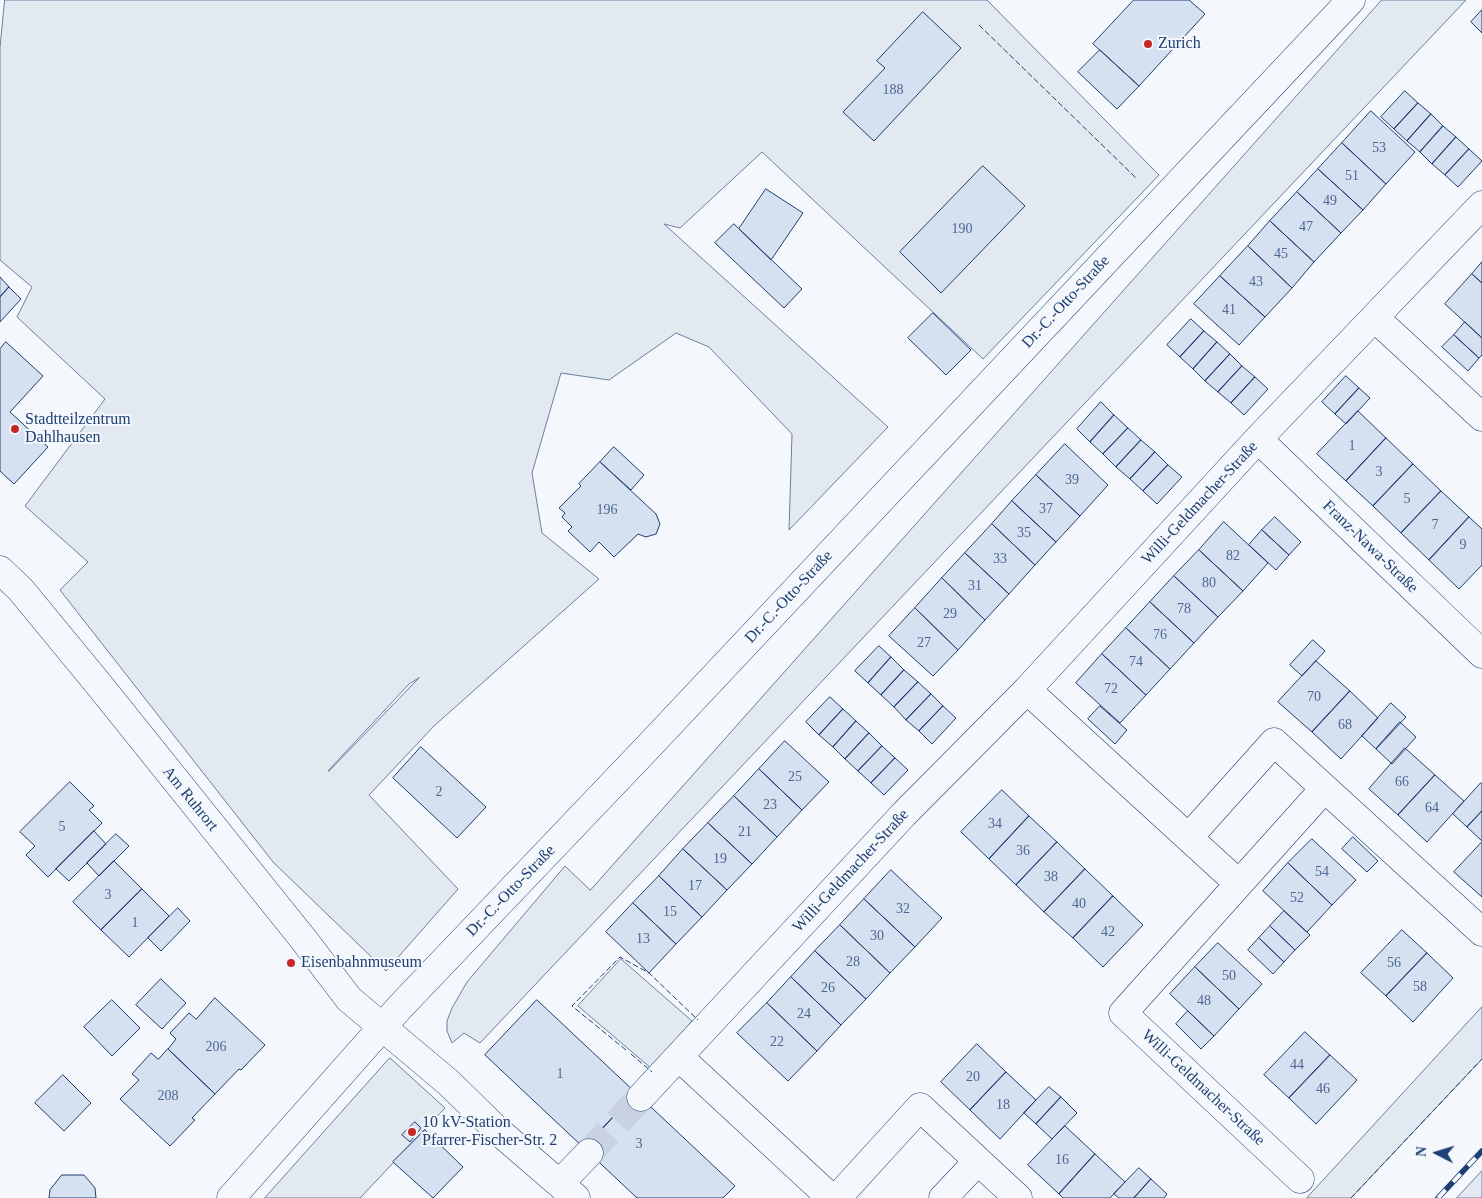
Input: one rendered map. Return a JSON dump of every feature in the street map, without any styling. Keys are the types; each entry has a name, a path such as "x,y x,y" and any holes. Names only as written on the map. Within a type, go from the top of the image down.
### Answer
{"street":[{"name":"Dr.-C.-Otto-Straße","path":"231,1198 382,1027 663,732 1351,0"},
{"name":"Willi-Geldmacher-Straße","path":"640,1097 904,814 1028,690 1258,439 1482,205"},
{"path":"1375,318 1482,417"},
{"name":"Franz-Nawa-Straße","path":"1258,439 1478,641"},
{"name":"Am Ruhrort","path":"0,570 21,590 100,686 304,940 349,999 449,1083 497,1130 568,1190"},
{"path":"1028,690 1189,836 1238,884"},
{"path":"1189,836 1274,742 1482,932"},
{"name":"Willi-Geldmacher-Straße","path":"1300,1179 1123,1013 1324,789"},
{"path":"679,1057 831,1198"},
{"path":"836,1198 920,1107 1018,1198"},
{"path":"568,1190 589,1152"},
{"path":"943,1198 978,1160"}],"shaded area":[{"path":"5,0 987,0 1159,175 983,359 762,152 680,228 664,224 888,427 789,530 792,434 709,347 676,333 609,380 561,373 532,473 542,533 599,579 434,726 369,795 458,889 386,971 273,862 60,590 88,562 25,506 105,399 17,317 32,287 0,260 0,48","holes":["419,678 329,771 409,684"]},
{"path":"1382,0 1466,0 480,1043 464,1033 452,1043 447,1031 447,1021 467,982 565,866 590,890"},
{"path":"621,959 692,1021 652,1069 578,1006"},
{"path":"1482,1007 1482,1059 1351,1198 1307,1198"},
{"path":"390,1058 445,1108 360,1198 265,1198"},
{"path":"1482,1171 1482,1198 1457,1198"}],"building":[{"path":"1134,0 1189,0 1205,14 1139,86 1093,44"},
{"path":"1482,10 1482,33 1471,22"},
{"path":"923,12 961,48 874,141 843,112 885,68 877,61"},
{"path":"1100,50 1139,86 1117,109 1078,72"},
{"path":"1405,91 1418,103 1394,129 1381,117"},
{"path":"1418,103 1431,114 1407,141 1394,129"},
{"path":"1371,111 1415,152 1386,184 1342,143"},
{"path":"1431,114 1443,126 1420,152 1407,141"},
{"path":"1443,126 1456,137 1432,164 1420,152"},
{"path":"1456,137 1469,149 1445,175 1432,164"},
{"path":"1342,143 1386,184 1363,210 1318,169"},
{"path":"1469,149 1482,161 1458,187 1445,175"},
{"path":"983,166 1025,206 941,293 900,252"},
{"path":"1318,169 1363,210 1341,233 1297,192"},
{"path":"766,189 803,213 771,260 739,229"},
{"path":"1297,192 1341,233 1314,262 1270,221"},
{"path":"1270,221 1314,262 1292,288 1248,246"},
{"path":"734,224 802,289 784,308 715,243"},
{"path":"1248,246 1292,288 1265,317 1220,276"},
{"path":"1482,262 1482,283 1472,274"},
{"path":"1472,274 1482,283 1482,338 1445,304"},
{"path":"1220,276 1265,317 1239,345 1194,304"},
{"path":"0,277 9,287 0,297"},
{"path":"9,287 21,299 0,322 0,297"},
{"path":"933,313 971,350 946,375 908,338"},
{"path":"1191,319 1204,331 1180,357 1167,345"},
{"path":"1465,322 1482,338 1482,355 1479,358 1454,335"},
{"path":"1204,331 1217,342 1193,369 1180,357"},
{"path":"1454,335 1479,358 1468,371 1442,347"},
{"name":"Stadtteilzentrum Dahlhausen","path":"6,342 43,376 10,412 48,447 14,484 0,471 0,349"},
{"path":"1217,342 1230,354 1205,381 1193,369"},
{"path":"1230,354 1242,366 1218,392 1205,381"},
{"path":"1242,366 1255,377 1231,403 1218,392"},
{"path":"1346,376 1359,388 1335,414 1322,402"},
{"path":"1255,377 1268,389 1244,415 1231,403"},
{"path":"1359,388 1370,398 1346,424 1335,414"},
{"path":"1101,402 1114,415 1090,442 1077,429"},
{"path":"1358,411 1386,438 1346,481 1317,454"},
{"path":"1114,415 1128,428 1103,454 1090,442"},
{"path":"1128,428 1141,440 1116,467 1103,454"},
{"path":"1386,438 1413,464 1373,506 1346,481"},
{"path":"1141,440 1155,452 1130,479 1116,467"},
{"path":"1065,444 1108,485 1080,516 1036,475"},
{"path":"614,447 644,475 631,490 600,462"},
{"path":"1155,452 1168,465 1143,491 1130,479"},
{"path":"600,462 656,514 660,524 656,534 646,537 638,534 614,557 599,542 590,552 568,531 572,527 562,517 565,513 559,508 581,486 579,484"},
{"path":"1413,464 1441,491 1401,533 1373,506"},
{"path":"1168,465 1182,477 1157,504 1143,491"},
{"path":"1036,475 1080,516 1056,542 1012,501"},
{"path":"1441,491 1469,517 1429,560 1401,533"},
{"path":"1012,501 1056,542 1035,565 992,524"},
{"path":"1275,517 1301,542 1289,555 1262,530"},
{"path":"1469,517 1482,529 1482,565 1459,589 1429,560"},
{"path":"1224,522 1268,563 1243,591 1199,550"},
{"path":"992,524 1035,565 1009,594 965,553"},
{"path":"1262,530 1289,555 1276,570 1249,545"},
{"path":"1199,550 1243,591 1218,617 1174,576"},
{"path":"965,553 1009,594 985,620 942,578"},
{"path":"1174,576 1218,617 1194,643 1150,602"},
{"path":"942,578 985,620 958,650 915,608"},
{"path":"1150,602 1194,643 1170,669 1126,628"},
{"path":"915,608 958,650 933,676 889,636"},
{"path":"1126,628 1170,669 1146,695 1102,654"},
{"path":"1313,640 1325,651 1302,676 1290,665"},
{"path":"879,646 891,657 868,683 855,671"},
{"path":"1102,654 1146,695 1120,723 1076,683"},
{"path":"891,657 904,670 881,695 868,683"},
{"path":"1316,661 1350,691 1312,732 1278,702"},
{"path":"904,670 918,682 894,707 881,695"},
{"path":"918,682 931,694 906,720 894,707"},
{"path":"1350,691 1378,718 1341,759 1312,732"},
{"path":"931,694 943,706 919,731 906,720"},
{"path":"830,697 843,709 819,735 806,722"},
{"path":"1391,703 1406,717 1376,749 1362,736"},
{"path":"943,706 956,718 932,744 919,731"},
{"path":"1100,706 1127,730 1115,744 1088,719"},
{"path":"843,709 856,721 833,747 819,735"},
{"path":"856,721 869,733 845,759 833,747"},
{"path":"1400,722 1416,737 1392,764 1376,749"},
{"path":"869,733 882,746 858,771 845,759"},
{"path":"785,741 829,782 802,810 759,769"},
{"path":"882,746 895,758 871,783 858,771"},
{"path":"421,747 486,807 457,838 393,778"},
{"path":"1405,748 1435,775 1398,815 1369,789"},
{"path":"895,758 908,770 884,795 871,783"},
{"path":"759,769 802,810 777,837 734,796"},
{"path":"1435,775 1464,801 1427,842 1398,815"},
{"path":"70,782 94,806 89,810 102,823 48,877 26,855 35,846 20,832"},
{"path":"1481,783 1482,811 1467,827 1453,814"},
{"path":"1002,790 1029,816 989,859 961,832"},
{"path":"734,796 777,837 752,864 708,823"},
{"path":"1482,811 1482,841 1467,827"},
{"path":"1029,816 1057,842 1016,885 989,859"},
{"path":"708,823 752,864 727,890 683,849"},
{"path":"94,831 106,844 69,881 56,869"},
{"path":"116,834 129,846 99,876 87,863"},
{"path":"1353,837 1378,861 1367,872 1342,849"},
{"path":"1312,839 1356,880 1332,905 1288,863"},
{"path":"1057,842 1085,869 1044,912 1016,885"},
{"path":"1482,842 1482,897 1454,872"},
{"path":"683,849 727,890 702,917 659,876"},
{"path":"114,861 142,889 101,930 73,902"},
{"path":"1288,863 1332,905 1307,932 1263,891"},
{"path":"1085,869 1113,896 1073,938 1044,912"},
{"path":"891,870 942,918 915,947 864,899"},
{"path":"659,876 702,917 676,944 633,903"},
{"path":"142,889 169,916 129,957 101,930"},
{"path":"1113,896 1143,925 1103,967 1073,938"},
{"path":"864,899 915,947 890,973 840,925"},
{"path":"633,903 676,944 649,973 606,932"},
{"path":"178,908 190,921 161,951 148,938"},
{"path":"1284,911 1310,935 1295,950 1270,926"},
{"path":"840,925 890,973 866,999 815,951"},
{"path":"1270,926 1295,950 1284,962 1259,938"},
{"path":"1402,930 1427,953 1386,996 1361,973"},
{"path":"1259,938 1284,962 1273,974 1248,950"},
{"path":"1218,943 1262,984 1239,1009 1195,967"},
{"path":"815,951 866,999 841,1025 791,977"},
{"path":"1427,953 1453,978 1413,1022 1386,996"},
{"path":"1195,967 1239,1009 1214,1036 1170,994"},
{"path":"791,977 841,1025 817,1051 767,1003"},
{"path":"161,979 186,1003 162,1029 136,1005"},
{"path":"215,998 265,1045 215,1094 168,1049 176,1039 170,1033 189,1013 196,1019"},
{"path":"112,1000 140,1028 112,1056 84,1027"},
{"path":"537,1000 636,1093 584,1148 485,1055"},
{"path":"767,1003 817,1051 788,1081 737,1033"},
{"path":"1188,1011 1214,1036 1201,1049 1176,1024"},
{"path":"1305,1032 1330,1055 1289,1098 1264,1075"},
{"path":"977,1044 1006,1072 970,1110 941,1082"},
{"path":"168,1049 215,1094 192,1118 195,1120 170,1146 120,1099 139,1080 132,1074 151,1053 158,1059"},
{"path":"1330,1055 1357,1080 1316,1124 1289,1098"},
{"path":"1006,1072 1036,1100 1000,1139 970,1110"},
{"path":"63,1075 91,1103 64,1131 35,1103"},
{"path":"1049,1087 1061,1097 1036,1124 1024,1113"},
{"path":"636,1093 735,1186 723,1198 637,1198 584,1148"},
{"path":"1061,1097 1077,1113 1052,1139 1036,1124"},
{"name":"10 kV-Station Pfarrer-Fischer-Str. 2","path":"415,1122 421,1128 410,1142 402,1135"},
{"path":"1065,1126 1095,1154 1059,1194 1028,1165"},
{"path":"425,1130 463,1167 433,1198 393,1162"},
{"path":"1095,1154 1125,1182 1110,1198 1063,1198 1059,1194"},
{"path":"1139,1168 1151,1179 1134,1198 1119,1198 1114,1194"},
{"path":"62,1175 84,1175 95,1188 96,1198 49,1198 50,1190"},
{"path":"1151,1179 1167,1194 1164,1198 1134,1198"}],"tunnel":[{"path":"589,1153 641,1097"}],"railway":[{"path":"1438,1198 1482,1151"}],"fence":[{"path":"979,25 1136,178"},
{"path":"626,1050 572,1006 620,957 649,973 698,1020"},
{"path":"631,1054 652,1072"},
{"path":"1351,1198 1482,1059"}],"place":[{"name":"Zurich","path":"1148,44"},
{"name":"Stadtteilzentrum Dahlhausen","path":"15,429"},
{"name":"Eisenbahnmuseum","path":"291,963"},
{"name":"10 kV-Station Pfarrer-Fischer-Str. 2","path":"412,1132"}]}
